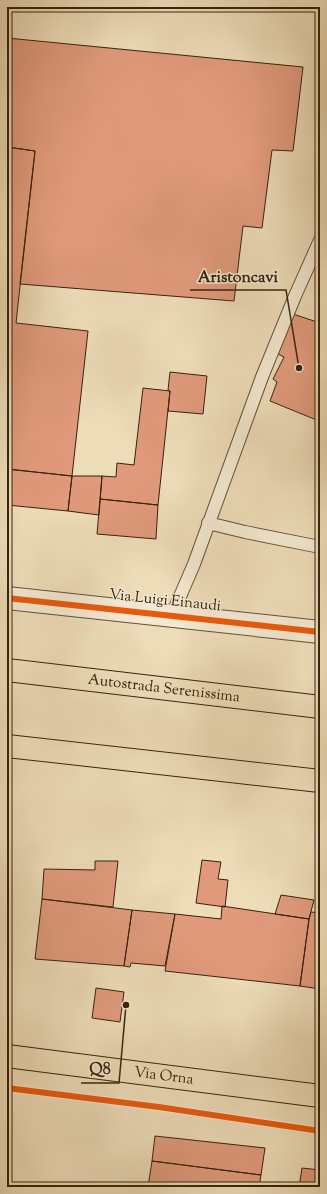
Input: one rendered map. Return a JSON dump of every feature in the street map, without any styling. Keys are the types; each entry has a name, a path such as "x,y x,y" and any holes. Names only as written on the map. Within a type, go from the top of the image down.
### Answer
{"main road":[{"name":"Autostrada Serenissima","path":"7,670 320,706"},
{"path":"7,746 320,782"},
{"name":"Via Orna","path":"7,1056 320,1096"}],"street":[{"name":"Via Luigi Einaudi","path":"7,598 320,632"}],"lane":[{"path":"172,615 194,564 262,377 294,296 320,240"},
{"path":"208,523 320,547"}],"building":[{"path":"7,38 303,67 293,151 272,150 262,228 243,226 234,301 20,284 35,151 7,147"},
{"path":"7,147 35,151 16,323 88,331 72,476 7,469"},
{"path":"293,314 320,323 319,421 270,401 277,382 273,379 284,357 278,354"},
{"path":"170,372 207,376 203,414 168,411"},
{"path":"143,388 170,391 158,505 100,499 102,476 116,477 117,463 134,465"},
{"path":"7,469 72,476 68,511 7,505"},
{"path":"72,476 102,476 99,515 68,511"},
{"path":"100,499 158,505 156,539 97,534"},
{"path":"202,860 221,862 218,879 228,880 225,907 196,903"},
{"path":"95,861 118,861 113,907 42,899 44,869 95,870"},
{"path":"281,895 314,900 309,919 275,914"},
{"path":"42,899 132,910 124,966 35,959"},
{"path":"222,906 309,919 300,986 165,971 175,914 221,919"},
{"path":"132,910 175,914 165,966 131,963 130,967 124,966"},
{"path":"311,912 320,913 320,989 300,986"},
{"path":"96,988 124,992 120,1022 92,1018"},
{"path":"155,1136 265,1148 261,1175 152,1161"},
{"path":"152,1161 261,1175 259,1187 148,1187"},
{"path":"302,1168 320,1170 320,1187 299,1187"}],"cycle path":[{"path":"7,598 320,632"},
{"path":"7,1088 159,1107 320,1131"}],"place":[{"name":"Aristoncavi","path":"299,368"},
{"name":"Q8","path":"126,1005"}]}
